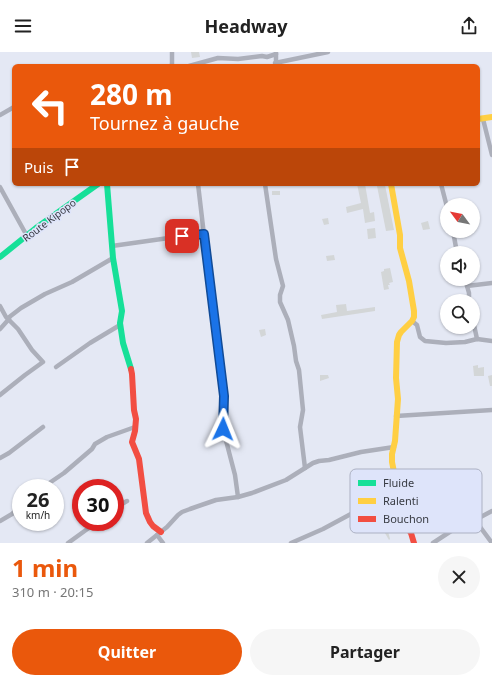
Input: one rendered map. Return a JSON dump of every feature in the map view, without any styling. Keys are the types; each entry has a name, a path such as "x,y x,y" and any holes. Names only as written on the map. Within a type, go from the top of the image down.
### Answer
{"street":[{"path":"172,52 172,64"},
{"path":"196,64 218,58 267,57 276,53 276,64 328,52"},
{"path":"0,115 12,108"},
{"path":"492,117 481,119 492,155"},
{"name":"Route Kipopo","path":"0,257 95,186"},
{"path":"107,186 113,258 122,311 120,325 123,343 132,374 136,419 132,442 139,459 146,513 163,543"},
{"path":"198,186 224,396 223,429 235,475 238,497"},
{"path":"265,186 276,259 283,286 280,295 280,302 288,320 299,370 303,410 300,427 306,468"},
{"path":"391,186 399,230 400,248 409,281 414,311 412,321 401,332 397,342 396,378 398,392 394,447 392,454 393,469"},
{"path":"442,186 445,198"},
{"path":"0,187 27,236"},
{"path":"112,246 204,234"},
{"path":"0,329 8,319 21,308 45,294 72,282 113,258"},
{"path":"480,284 492,283"},
{"path":"466,286 469,294"},
{"path":"0,306 8,319 18,328 32,350 44,362 0,395"},
{"path":"412,321 418,326 420,337 425,341 446,343 465,342 478,339 492,341"},
{"path":"56,367 90,343 120,325"},
{"path":"477,334 478,339"},
{"path":"396,416 492,410"},
{"path":"0,458 9,453 43,427"},
{"path":"55,479 92,449 95,444 107,437 135,427"},
{"path":"147,543 159,534 178,515 186,510 216,500 238,497 252,493 286,480 313,463 319,461 394,447"},
{"path":"482,516 492,511"},
{"path":"0,521 12,514"},
{"path":"291,543 324,529 350,515"},
{"path":"482,529 492,543"},
{"path":"68,543 85,531"},
{"path":"411,533 414,543"},
{"path":"434,543 448,533"}],"building":[{"path":"191,52 199,52 200,57 192,58"},
{"path":"357,186 365,186 370,213 374,212 375,221 365,223 363,209 347,213 346,207 361,203"},
{"path":"377,186 385,186 394,230 386,231"},
{"path":"272,191 280,191 280,195 272,195"},
{"path":"328,218 329,224 324,225 322,219"},
{"path":"428,221 430,229 423,230 421,223"},
{"path":"375,228 376,238 368,239 367,229"},
{"path":"334,255 335,260 327,261 326,256"},
{"path":"390,268 393,282 389,283 389,289 384,290 381,272 384,271 384,269"},
{"path":"346,304 347,311 375,307 375,311 322,319 321,315 337,312 336,305"},
{"path":"265,329 266,335 261,337 259,330"},
{"path":"478,365 478,368 484,367 484,376 474,376 473,366"},
{"path":"320,375 328,375 329,378 320,381"},
{"path":"492,375 492,386 490,386 488,376"},
{"path":"385,533 388,533 389,540"}],"traffic: fast":[{"path":"0,257 36,228 95,186"},
{"path":"107,186 113,258 122,311 120,323 123,343 131,369"}],"traffic: slow":[{"path":"480,119 492,117"},
{"path":"391,186 400,235 400,248 409,281 414,311 412,321 401,332 397,342 396,378 398,399 395,441 392,454 393,469"}],"traffic: jam":[{"path":"131,369 136,419 132,442 139,459 146,513 153,526 161,532"},
{"path":"411,533 414,543"}],"route":[{"path":"182,236 204,234 224,396 222,422 223,429"}]}
